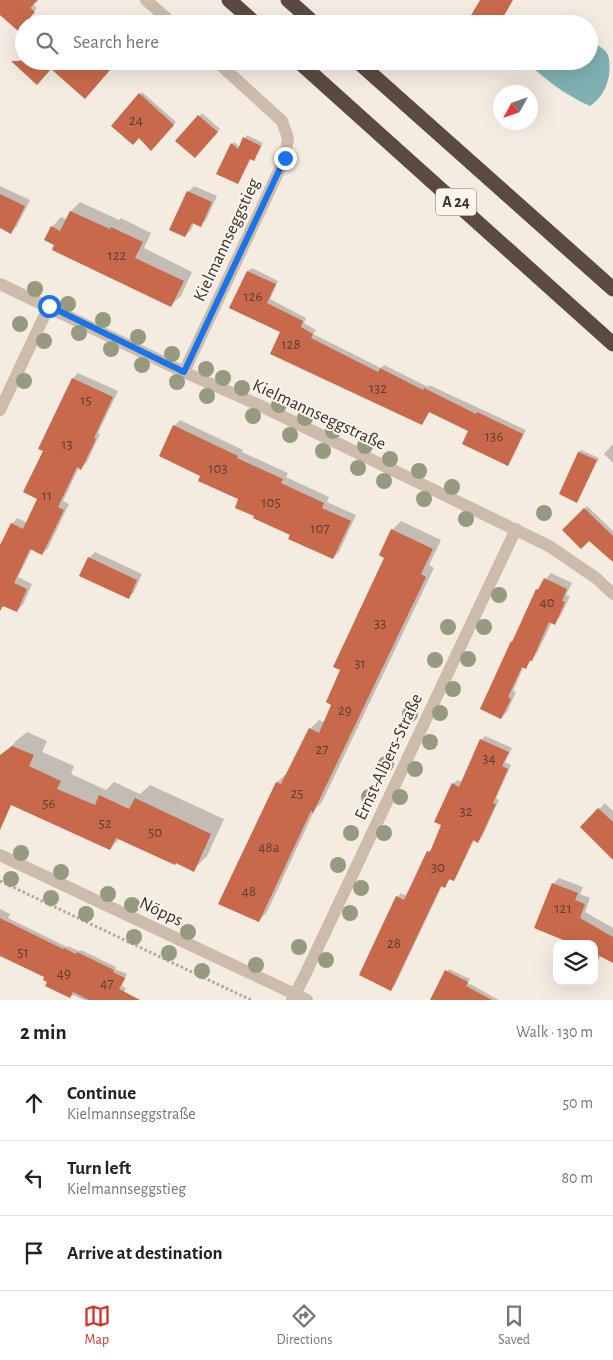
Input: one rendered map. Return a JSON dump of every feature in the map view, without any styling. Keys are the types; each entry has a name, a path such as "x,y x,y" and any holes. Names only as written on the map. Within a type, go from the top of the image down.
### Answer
{"highway":[{"path":"229,0 246,15"},
{"path":"288,0 305,15"},
{"name":"A 24","path":"308,70 613,344"},
{"name":"A 24","path":"367,70 613,289"}],"street":[{"path":"146,0 163,15"},
{"name":"Kielmannseggstieg","path":"184,372 285,158 288,138 282,121 226,70"},
{"name":"Kielmannseggstraße","path":"0,284 184,372 261,406 516,529 549,546 596,578 613,594"},
{"path":"0,410 49,306"},
{"name":"Ernst-Albers-Straße","path":"293,997 516,529"},
{"name":"Nöpps","path":"0,855 293,997 307,1000"}],"path":[{"path":"0,881 251,1000"}],"water":[{"path":"598,46 608,55 610,70 607,84 596,102 590,106 572,97 535,70 598,70"}],"building":[{"path":"0,0 38,0 30,8 35,12 32,15 15,15 15,28 0,15"},
{"path":"480,0 513,0 504,15 471,15"},
{"path":"21,70 50,70 37,85"},
{"path":"52,70 110,70 85,99"},
{"path":"139,93 174,125 151,151 139,138 133,145 111,126"},
{"path":"198,115 218,132 195,158 175,141"},
{"path":"243,137 261,146 254,161 250,159 238,184 216,174 231,143 238,149"},
{"path":"187,191 212,202 201,227 192,223 185,237 169,230"},
{"path":"0,194 25,206 11,234 0,228"},
{"path":"70,211 143,242 135,258 184,281 171,307 52,250 54,245 44,240 51,226 60,231"},
{"path":"247,271 276,284 267,303 303,321 301,327 313,334 311,338 378,372 380,368 423,390 424,388 476,414 477,412 523,434 508,466 462,444 468,431 429,412 422,425 270,354 280,332 229,308"},
{"path":"72,378 113,397 81,470 77,467 58,507 64,510 42,555 30,549 14,583 27,589 17,612 3,606 0,611 0,545 11,523 23,529 37,499 23,492 43,451 38,449"},
{"path":"173,425 283,479 281,483 324,503 322,508 351,521 333,559 288,539 290,535 235,508 238,499 198,481 200,476 159,456"},
{"path":"578,452 597,460 577,503 559,494"},
{"path":"584,508 613,536 613,562 589,541 581,549 562,530"},
{"path":"391,529 433,549 421,574 426,577 313,813 311,811 259,922 218,904 276,782 281,784 309,728 319,733 331,705 326,702 340,670 333,667 384,558 379,555"},
{"path":"88,557 137,580 129,599 79,576"},
{"path":"544,578 567,589 562,601 565,602 555,625 549,622 532,661 530,660 526,669 522,667 508,697 511,699 501,719 480,709 536,589 538,590"},
{"path":"480,739 509,752 502,766 508,769 493,803 496,804 478,843 473,840 454,881 449,879 445,888 441,886 391,991 359,975 396,896 404,900 427,851 430,852 441,825 434,822 452,783 459,787"},
{"path":"12,746 34,755 29,766 61,781 57,789 95,805 99,795 129,809 135,798 211,834 194,872 116,838 110,850 11,805 0,830 0,755"},
{"path":"598,808 613,822 613,860 580,827"},
{"path":"552,883 578,893 575,900 585,904 580,918 613,937 613,963 598,955 598,940 563,940 534,928"},
{"path":"0,918 63,949 76,954 77,952 114,970 113,972 125,978 119,989 140,1000 89,1000 73,992 70,998 45,986 47,982 43,980 44,977 0,956"},
{"path":"445,970 468,982 466,986 492,1000 430,1000"}],"route":[{"path":"49,306 184,372 285,158"}]}
